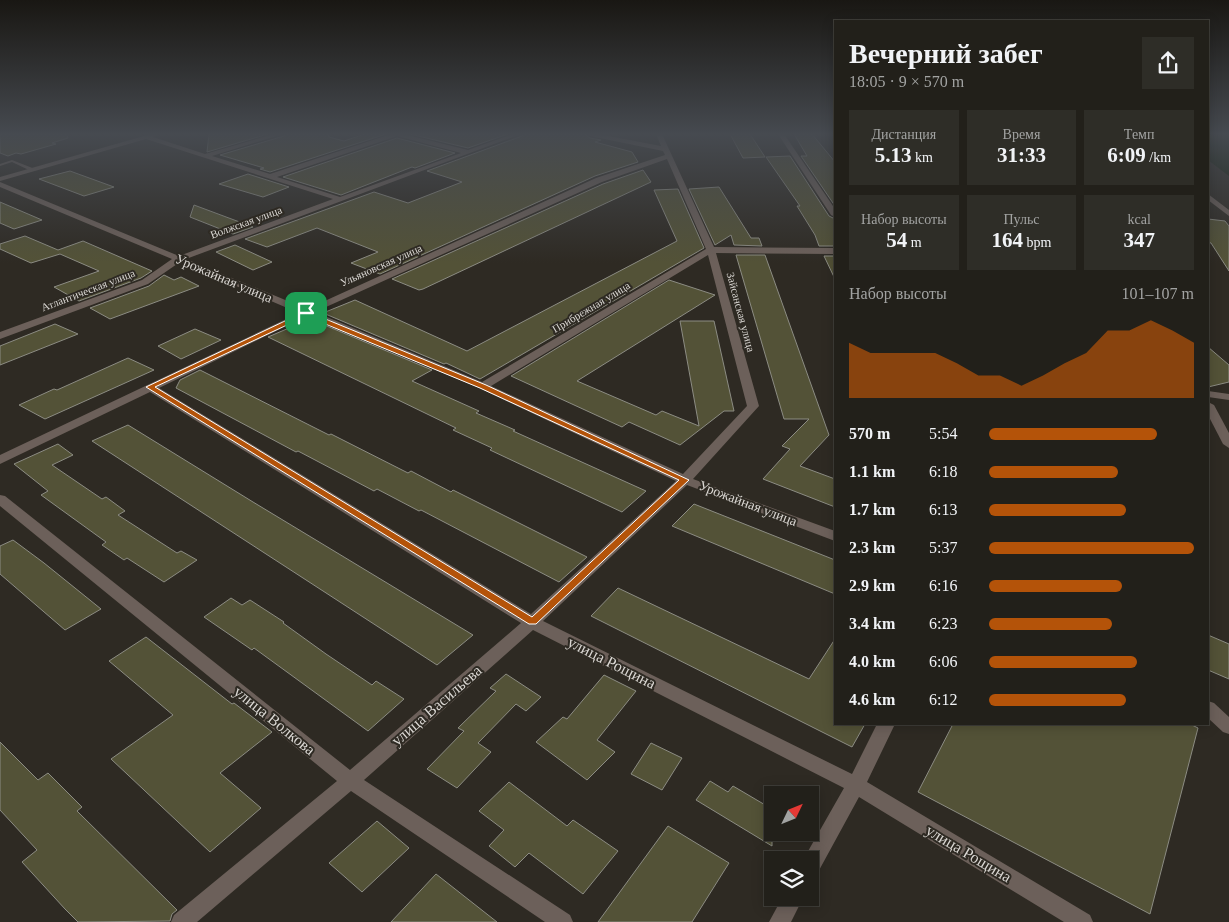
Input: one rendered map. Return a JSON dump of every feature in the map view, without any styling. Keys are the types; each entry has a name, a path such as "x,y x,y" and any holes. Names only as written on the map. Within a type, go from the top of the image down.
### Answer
{"street":[{"path":"269,177 340,199"},
{"name":"Волжская улица","path":"180,258 400,177"},
{"name":"Ульяновская улица","path":"0,460 306,313 606,177"},
{"name":"Зайсанская улица","path":"678,177 711,250 753,406 685,480"},
{"path":"810,177 834,214"},
{"name":"Урожайная улица","path":"0,184 483,386 685,480 834,536"},
{"path":"1209,197 1229,214"},
{"path":"711,250 834,251"},
{"name":"Прибрежная улица","path":"483,386 711,250"},
{"name":"Атлантическая улица","path":"0,336 145,282 180,258"},
{"name":"улица Рощина","path":"149,387 532,622 856,785 1083,922"},
{"path":"1209,394 1229,396"},
{"path":"1209,407 1229,444"},
{"name":"улица Васильева","path":"180,922 350,781 532,622 685,480"},
{"name":"улица Волкова","path":"0,499 350,781 563,922"},
{"path":"1209,709 1229,727"},
{"path":"819,851 856,785 886,725"},
{"path":"779,922 788,906"}],"building":[{"path":"47,177 87,177 114,187 84,196 39,179"},
{"path":"239,177 258,177 289,187 263,197 219,184"},
{"path":"283,177 387,177 341,195"},
{"path":"446,177 593,177 380,274 351,263 378,252 317,228 267,247 245,239 374,192 408,203 462,182"},
{"path":"623,177 648,177 651,182 423,289 419,290 392,279 603,184"},
{"path":"780,177 804,177 829,216 834,218 834,246 819,246 815,235 797,206 800,206"},
{"path":"815,177 834,177 834,205"},
{"path":"719,187 751,238 759,238 762,246 734,245 731,235 715,245 689,189"},
{"path":"678,189 704,248 480,379 446,363 444,364 323,313 355,300 467,351 677,241 654,190"},
{"path":"0,202 42,220 14,229 0,223"},
{"path":"194,205 253,227 233,234 190,217"},
{"path":"1209,219 1225,221 1229,226 1229,271 1209,242"},
{"path":"25,236 58,250 83,241 152,271 141,278 79,301 54,287 99,271 60,254 31,263 0,249 0,244"},
{"path":"235,245 272,262 253,270 216,252"},
{"path":"736,255 765,255 829,435 800,466 834,479 834,507 763,479 790,449 782,446 809,419 784,419"},
{"path":"824,256 834,256 834,277"},
{"path":"164,275 174,280 181,277 199,286 110,319 90,308 149,286"},
{"path":"669,280 715,295 577,381 656,415 662,411 699,426 680,321 714,321 734,411 724,411 680,445 629,422 622,427 511,376"},
{"path":"310,319 432,370 412,381 479,411 476,413 515,430 513,431 646,491 622,512 490,450 492,448 453,430 456,428 268,337"},
{"path":"55,324 78,334 0,365 0,346"},
{"path":"195,329 221,340 181,359 158,346"},
{"path":"1209,348 1229,365 1229,382 1209,387"},
{"path":"128,358 154,370 45,419 19,405 54,389 57,390"},
{"path":"200,370 329,435 331,434 408,473 411,471 451,492 453,490 587,557 559,582 421,510 419,511 377,489 374,491 298,451 296,452 176,388 180,380"},
{"path":"128,425 473,635 437,665 92,441"},
{"path":"58,444 73,455 52,465 102,499 106,497 125,511 118,515 177,553 181,551 197,560 164,582 127,558 124,560 102,545 106,542 41,495 48,491 14,464"},
{"path":"694,504 834,560 834,594 672,526"},
{"path":"13,540 101,609 65,630 0,574 0,546"},
{"path":"618,588 809,679 834,641 834,725 864,725 852,747 591,616"},
{"path":"231,598 242,605 250,600 372,685 376,681 404,699 368,731 254,648 252,650 204,617"},
{"path":"1209,635 1229,644 1229,679 1209,670"},
{"path":"146,637 232,704 234,703 272,732 220,773 261,808 210,852 111,759 173,715 109,661"},
{"path":"506,674 541,697 526,711 516,704 478,743 491,752 457,788 427,769 464,731 458,728 496,691 490,688"},
{"path":"604,675 636,691 597,740 615,752 587,780 536,742 563,717 567,719"},
{"path":"952,725 1192,725 1198,728 1150,914 918,792"},
{"path":"0,742 38,780 48,773 82,807 77,811 177,910 172,914 170,921 78,922 65,909 22,862 37,850 0,810"},
{"path":"651,743 682,758 662,790 631,774"},
{"path":"710,781 728,792 733,786 764,804 764,841 772,841 772,846 696,800"},
{"path":"509,782 567,826 573,820 618,851 583,894 529,853 515,867 489,846 504,830 479,811"},
{"path":"377,821 409,848 362,892 329,863"},
{"path":"668,826 729,863 692,922 598,922"},
{"path":"436,874 497,922 391,922"}],"route":[{"path":"306,313 483,386 685,480 532,622 149,387 306,313"}]}
